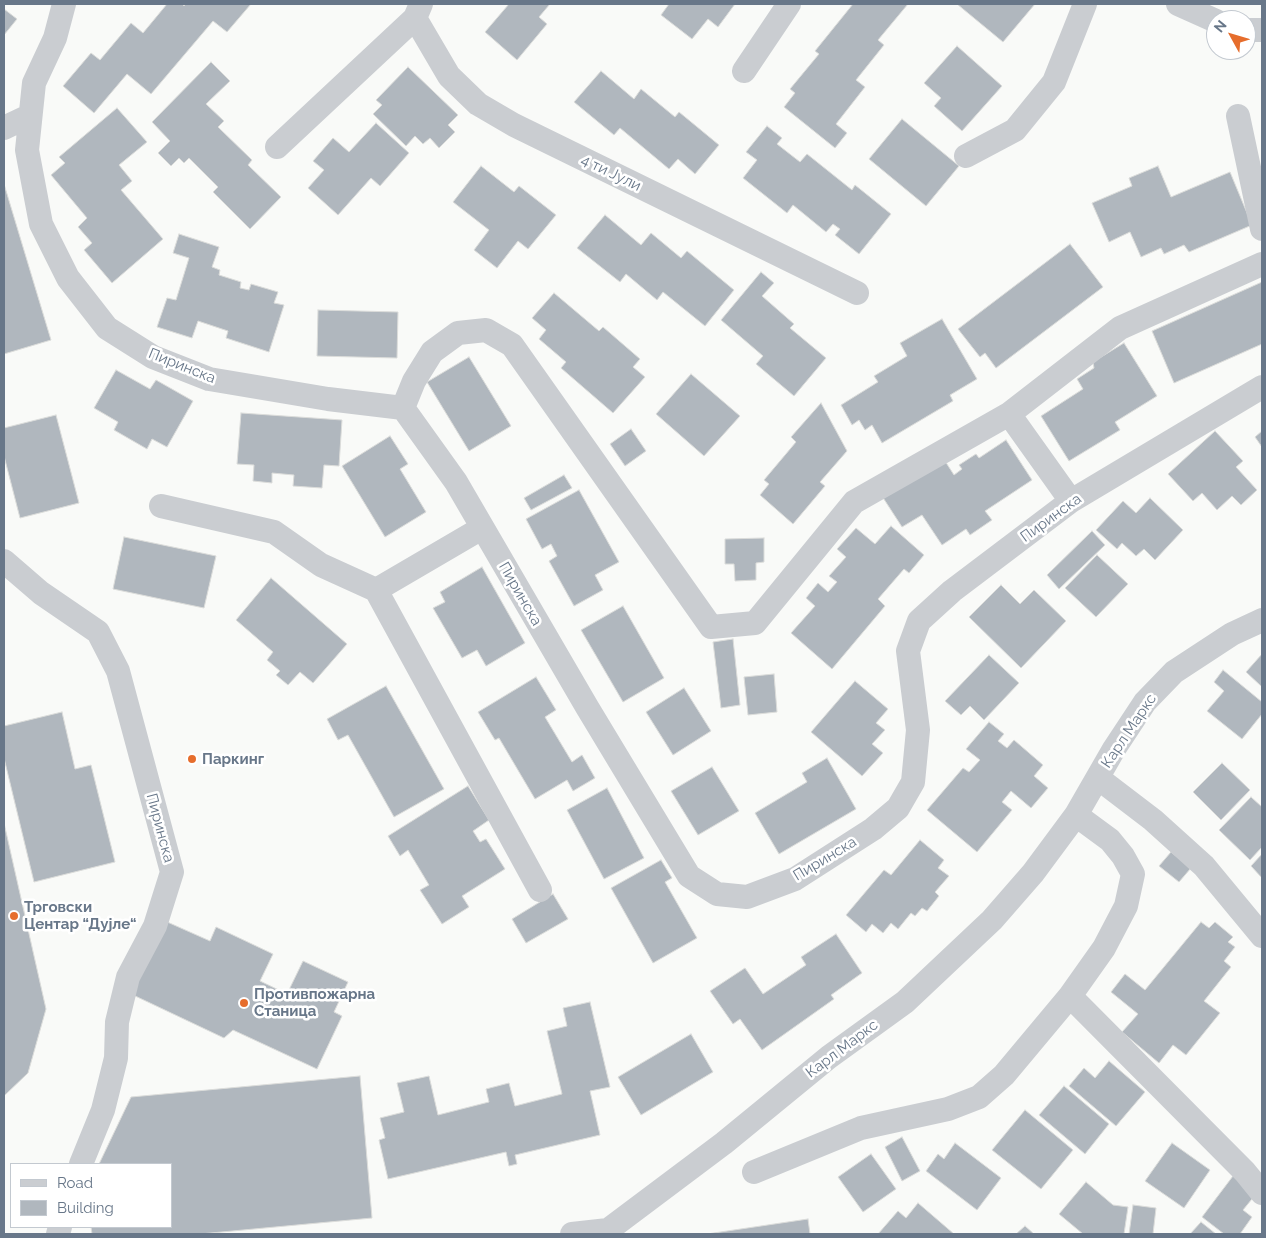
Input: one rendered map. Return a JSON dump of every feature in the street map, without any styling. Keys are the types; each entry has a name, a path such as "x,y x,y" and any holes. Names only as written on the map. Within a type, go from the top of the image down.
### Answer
{"street":[{"name":"Пиринска","path":"64,4 55,38 34,83 29,116 27,150 41,224 68,278 107,328 153,357 209,379 328,399 403,408 456,482 586,707 689,876 717,894 747,897 795,879 873,830 898,808 914,782 918,730 908,651 919,620 952,592 1071,501 1262,387"},
{"path":"744,71 789,4"},
{"path":"966,156 1015,130 1054,82 1085,4"},
{"path":"1178,4 1206,17"},
{"path":"277,147 418,11"},
{"name":"4 ти Јули","path":"418,11 449,76 478,104 514,125 857,292"},
{"path":"4,128 29,116"},
{"path":"1238,116 1262,229"},
{"path":"403,408 414,381 432,352 458,333 486,330 512,344 711,627 755,623 854,502 1009,414 1120,328 1262,264"},
{"path":"1009,414 1071,501"},
{"path":"161,506 274,532 322,565 376,590 540,890"},
{"path":"376,590 482,528"},
{"name":"Пиринска","path":"4,561 41,593 98,632 118,671 172,872 155,926 128,977 117,1022 116,1058 105,1102 81,1163"},
{"name":"Карл Маркс","path":"572,1234 608,1230 724,1143 828,1057 905,1002 992,920 1033,873 1076,814 1114,749 1145,702 1174,672 1232,634 1262,620"},
{"name":"Карл Маркс","path":"1098,778 1153,820 1204,866 1262,936"},
{"path":"754,1172 861,1128 948,1109 978,1097 1004,1075 1070,996 1104,948 1126,906 1133,874 1124,856 1110,840 1076,814"},
{"path":"1070,996 1245,1172 1262,1193"}],"building":[{"path":"167,4 182,4 184,6 186,4 251,4 227,32 213,21 151,94 127,74 94,113 63,86 91,53 100,60 131,23 143,33"},
{"path":"509,4 550,4 539,17 547,24 517,60 485,32"},
{"path":"669,4 735,4 718,27 708,19 692,39 661,15"},
{"path":"853,4 908,4 878,40 884,45 856,80 865,87 836,124 847,133 835,148 784,107 795,93 790,89 819,54 815,51"},
{"path":"957,4 1035,4 1003,42"},
{"path":"4,9 17,19 4,35"},
{"path":"957,46 1002,86 962,131 934,106 941,98 924,83"},
{"path":"211,62 230,81 206,104 224,121 218,127 252,160 248,165 281,197 250,229 213,192 218,187 189,158 184,163 179,158 171,166 158,153 170,141 152,122"},
{"path":"408,67 458,115 448,125 455,132 439,148 430,138 423,144 415,136 406,146 373,114 382,105 376,100"},
{"path":"601,71 634,99 641,89 675,117 679,112 719,145 695,174 678,159 669,169 620,128 614,135 574,102"},
{"path":"117,108 147,142 119,165 132,181 121,190 163,239 112,283 84,250 92,243 78,227 87,218 51,175 65,163 59,157"},
{"path":"902,119 959,166 926,206 869,159"},
{"path":"376,123 409,153 380,186 371,178 338,215 308,188 324,170 313,161 333,138 349,152"},
{"path":"767,126 782,138 777,144 800,162 807,154 852,190 855,185 891,214 859,254 835,235 840,229 833,224 826,232 793,205 787,213 743,178 757,160 746,152"},
{"path":"481,166 514,192 519,186 556,215 528,249 518,241 497,268 474,250 489,230 453,202"},
{"path":"1158,166 1171,197 1230,172 1252,225 1189,252 1184,245 1164,254 1161,248 1141,257 1130,232 1109,242 1092,203 1132,186 1129,178"},
{"path":"4,184 51,340 4,354"},
{"path":"605,215 641,245 651,233 681,258 687,251 734,290 705,326 663,292 657,300 626,274 620,282 577,248"},
{"path":"179,234 219,247 212,267 220,270 219,275 241,282 240,288 249,290 251,284 278,292 274,303 284,305 269,352 226,338 228,331 198,321 192,338 157,327 167,298 176,300 189,258 173,253"},
{"path":"1070,244 1103,287 996,368 985,353 980,357 958,329"},
{"path":"761,272 774,283 762,296 794,324 790,328 826,358 794,396 756,364 763,356 721,320"},
{"path":"1262,282 1262,344 1174,383 1152,331"},
{"path":"554,293 599,331 603,327 640,359 633,367 645,377 613,413 561,368 566,362 539,339 546,330 532,318"},
{"path":"318,310 398,312 397,358 317,356"},
{"path":"942,319 977,379 950,395 953,401 882,443 872,425 865,430 859,420 852,425 841,405 878,382 874,376 907,356 900,343"},
{"path":"1124,343 1157,396 1115,422 1120,430 1069,461 1041,416 1083,389 1077,379 1094,368 1093,362"},
{"path":"469,357 511,426 469,451 427,382"},
{"path":"116,370 150,389 156,380 193,401 167,447 152,439 147,449 114,430 118,422 94,408"},
{"path":"691,374 740,416 704,456 656,414"},
{"path":"821,403 847,451 820,482 825,486 793,524 760,495 769,484 764,480 796,442 791,437"},
{"path":"241,413 342,420 339,466 324,465 322,488 293,486 294,475 272,473 272,483 253,481 254,465 237,464"},
{"path":"56,415 79,503 20,518 4,456 4,428"},
{"path":"631,429 646,451 625,466 610,444"},
{"path":"1215,431 1243,461 1236,467 1257,490 1241,505 1232,496 1217,510 1202,493 1193,501 1168,474"},
{"path":"1262,431 1262,447 1255,437"},
{"path":"390,436 408,464 400,469 426,512 385,537 342,466"},
{"path":"1006,440 1032,480 985,511 992,520 970,535 966,529 942,545 922,515 902,527 880,493 945,461 954,475 962,469 959,465 976,454 979,458"},
{"path":"564,475 572,488 531,510 524,498"},
{"path":"579,490 619,562 595,575 603,590 574,606 549,561 557,556 551,544 542,549 526,519"},
{"path":"1150,498 1183,530 1155,560 1144,549 1136,556 1122,543 1117,549 1096,530 1123,501 1136,513"},
{"path":"891,526 924,555 909,573 904,569 878,599 885,606 832,669 791,633 815,606 806,598 818,583 828,592 837,582 829,576 846,557 837,549 856,528 875,544"},
{"path":"1092,531 1105,545 1059,589 1047,575"},
{"path":"124,537 216,556 204,608 113,589"},
{"path":"764,538 764,562 756,563 756,580 735,581 734,564 725,564 725,539"},
{"path":"1097,555 1128,584 1096,617 1065,588"},
{"path":"482,567 525,643 486,666 477,650 462,658 433,608 445,602 440,592"},
{"path":"271,578 347,644 313,683 300,672 288,685 276,675 280,671 267,660 273,652 236,620"},
{"path":"1001,585 1020,604 1034,590 1066,621 1021,668 969,617"},
{"path":"623,606 664,678 623,702 581,630"},
{"path":"733,639 740,705 721,708 713,642"},
{"path":"1262,654 1262,685 1261,686 1246,672"},
{"path":"989,655 1019,683 984,720 970,706 961,715 945,701"},
{"path":"1223,670 1262,702 1262,714 1242,739 1207,711 1224,691 1214,682"},
{"path":"774,674 777,712 748,715 744,677"},
{"path":"536,677 556,710 545,717 572,762 582,755 595,778 573,791 567,780 535,799 499,738 495,740 478,712"},
{"path":"855,681 888,709 876,723 885,730 872,744 883,753 862,776 811,732"},
{"path":"386,686 444,789 394,817 348,735 338,740 327,719"},
{"path":"684,688 711,731 673,755 646,712"},
{"path":"62,712 75,769 91,765 115,862 34,882 4,758 4,726"},
{"path":"989,722 1004,734 998,741 1007,748 1014,740 1043,765 1034,776 1048,788 1031,808 1011,791 1002,802 1012,810 977,852 927,810 963,768 969,772 980,760 966,749"},
{"path":"827,758 856,809 779,854 755,813 807,782 802,773"},
{"path":"1222,763 1250,790 1221,820 1193,792"},
{"path":"712,767 739,811 698,835 671,791"},
{"path":"468,786 489,820 473,831 480,842 486,839 505,869 462,896 469,907 442,924 420,890 429,885 408,850 400,856 388,836"},
{"path":"607,788 644,858 604,879 567,810"},
{"path":"1251,797 1262,807 1262,847 1250,860 1219,830"},
{"name":"Трговски Центар “Дујле“","path":"4,823 46,1009 28,1073 4,1096"},
{"path":"920,840 944,860 938,868 949,876 935,892 939,896 927,911 922,908 915,916 911,913 898,929 891,923 883,933 872,924 866,932 846,915 884,870 891,875"},
{"path":"1171,852 1191,868 1179,882 1159,866"},
{"path":"1262,854 1262,878 1251,866"},
{"path":"661,860 672,878 665,882 697,938 653,963 611,888"},
{"path":"553,894 568,919 526,943 512,919"},
{"name":"Противпожарна Станица","path":"165,921 210,941 216,927 273,954 260,981 287,994 303,961 348,982 334,1012 342,1016 317,1069 233,1030 224,1038 131,994"},
{"path":"1201,922 1209,928 1215,922 1233,937 1228,942 1235,947 1224,961 1231,967 1204,1001 1220,1013 1186,1055 1173,1045 1159,1063 1122,1032 1138,1014 1111,992 1125,974 1145,990"},
{"path":"836,934 862,973 831,995 834,999 762,1050 740,1019 733,1024 710,991 745,968 763,994 806,965 801,957"},
{"path":"590,1002 610,1087 590,1091 600,1135 515,1155 517,1164 509,1166 506,1152 388,1179 379,1140 385,1138 380,1118 404,1112 397,1083 429,1076 438,1115 489,1102 486,1089 509,1083 515,1106 562,1094 547,1031 567,1026 563,1008"},
{"path":"691,1034 713,1072 641,1115 618,1077"},
{"path":"1109,1061 1145,1092 1116,1126 1069,1086 1084,1068 1095,1078"},
{"path":"360,1076 372,1218 200,1234 92,1234 91,1228 172,1228 172,1163 99,1163 131,1097"},
{"path":"1064,1086 1109,1124 1085,1154 1039,1115"},
{"path":"1025,1110 1073,1150 1041,1189 992,1150"},
{"path":"902,1137 920,1171 902,1181 885,1147"},
{"path":"955,1143 1001,1178 977,1210 926,1171 938,1154 944,1159"},
{"path":"1172,1143 1210,1170 1184,1208 1145,1181"},
{"path":"871,1154 896,1189 863,1212 838,1177"},
{"path":"1233,1176 1256,1194 1243,1210 1252,1217 1240,1234 1224,1234 1202,1217"},
{"path":"1086,1182 1113,1205 1128,1207 1124,1234 1083,1234 1059,1214"},
{"path":"918,1203 954,1234 878,1234 898,1211 906,1218"},
{"path":"1133,1205 1156,1208 1153,1234 1129,1234"},
{"path":"808,1219 810,1234 707,1234"},
{"path":"1201,1222 1216,1234 1190,1234"},
{"path":"1025,1226 1034,1234 1016,1234"}],"place":[{"name":"Паркинг","path":"192,759"},
{"name":"Трговски Центар “Дујле“","path":"14,916"},
{"name":"Противпожарна Станица","path":"244,1003"}]}
